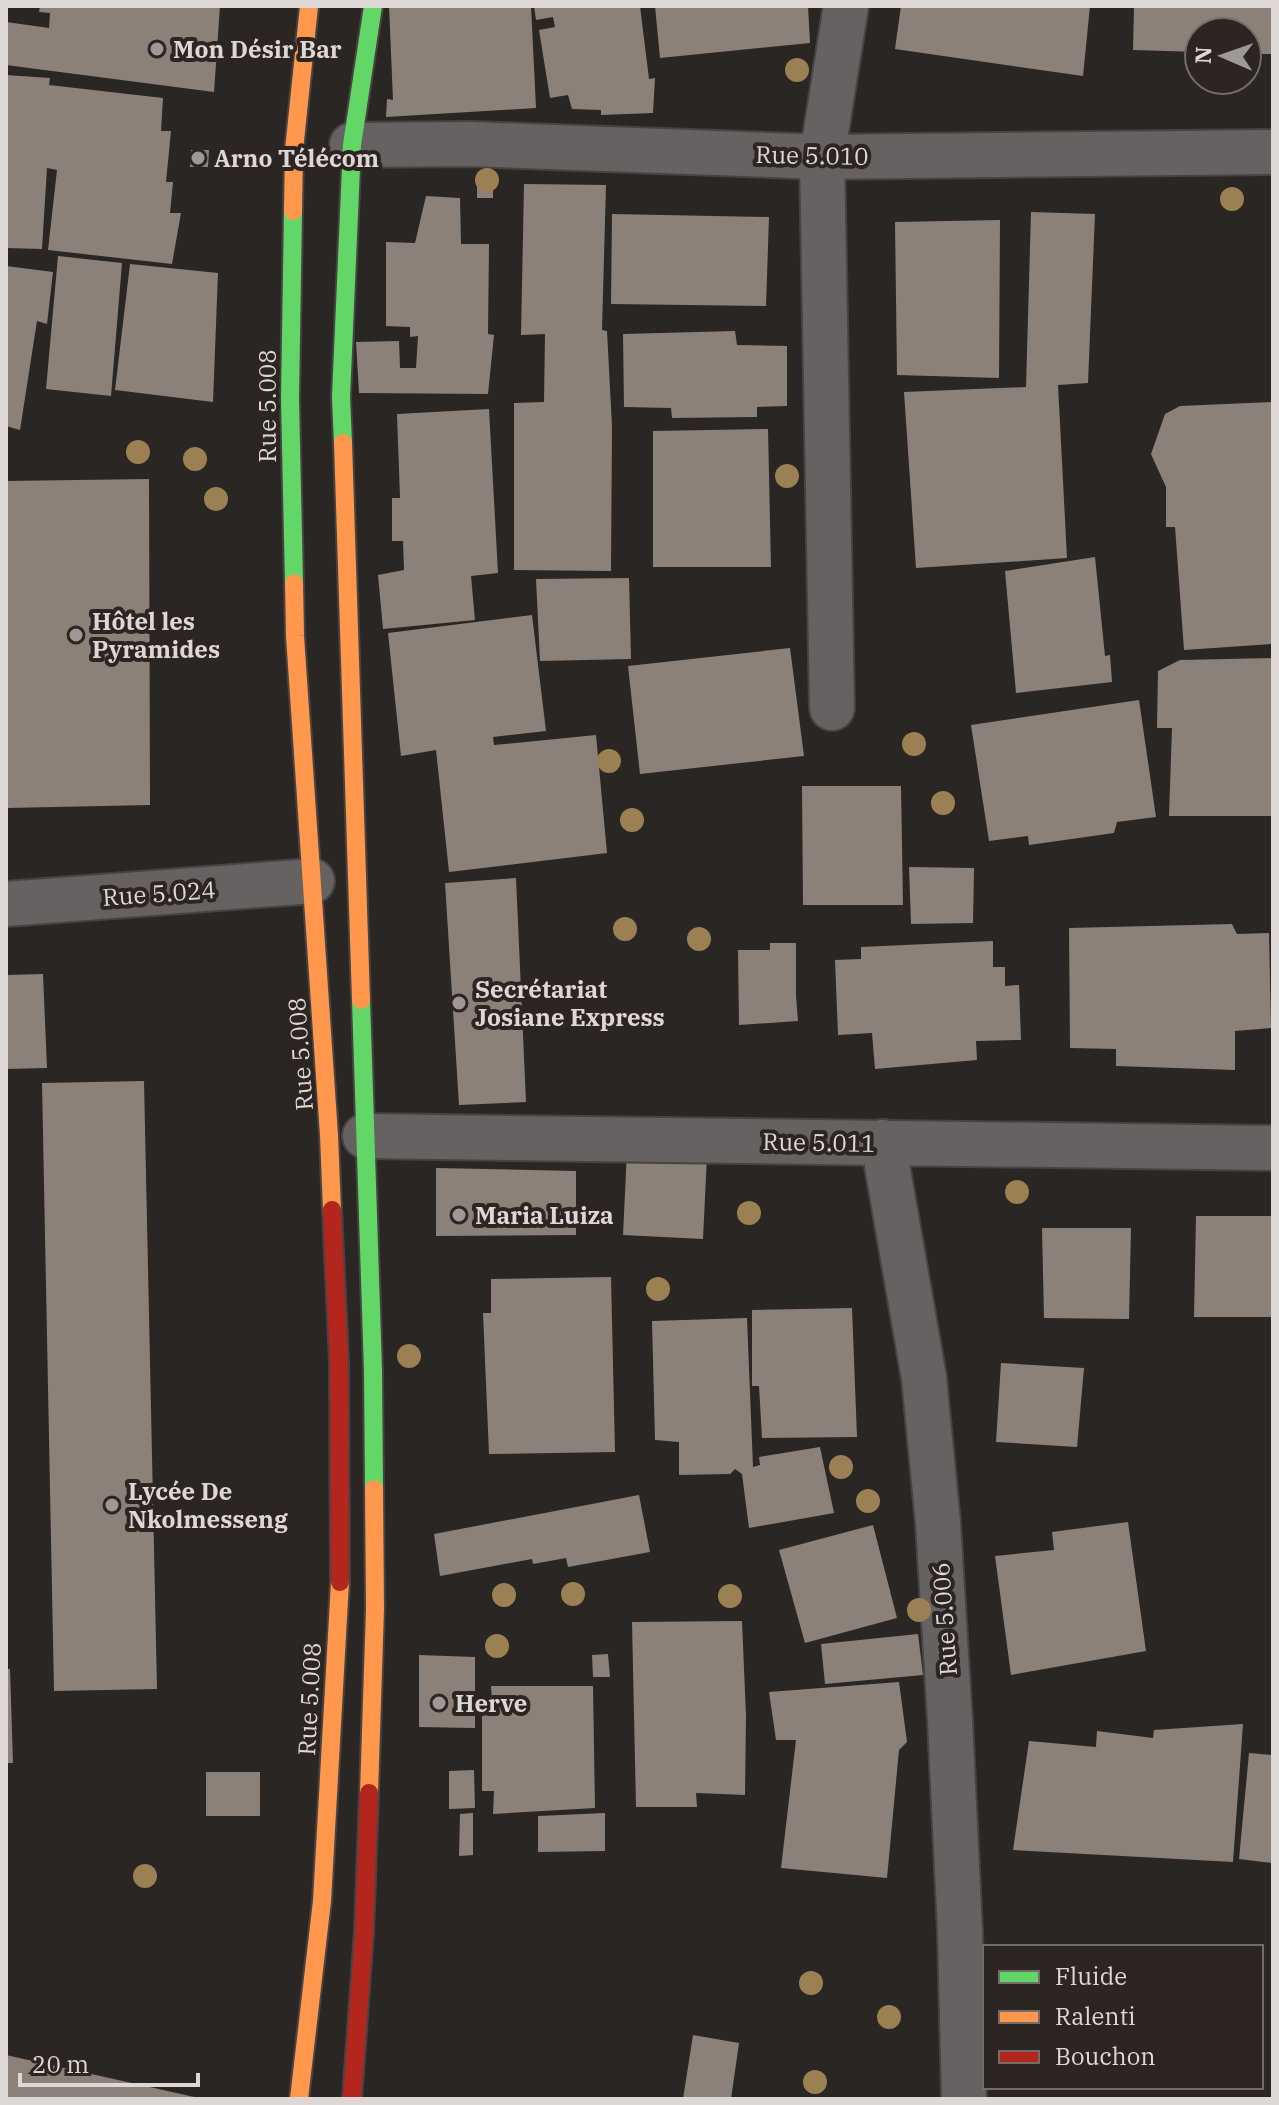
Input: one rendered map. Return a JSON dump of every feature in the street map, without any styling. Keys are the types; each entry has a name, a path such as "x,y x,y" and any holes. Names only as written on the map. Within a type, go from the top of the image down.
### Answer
{"main road":[{"name":"Rue 5.008","path":"299,2099 322,1901 340,1592 339,1361 329,1135 295,636 290,399 294,150 309,6"},
{"path":"352,2099 364,1932 375,1609 373,1371 341,397 352,145 373,6"}],"street":[{"path":"832,708 822,157 846,6"},
{"name":"Rue 5.010","path":"352,145 471,144 822,157 1273,152"},
{"name":"Rue 5.024","path":"6,904 312,881"},
{"name":"Rue 5.011","path":"365,1136 1273,1148"},
{"name":"Rue 5.006","path":"883,1142 924,1378 938,1523 960,1932 964,2099"}],"building":[{"path":"40,6 220,6 214,92 6,65 6,22 49,28 50,13 39,12"},
{"path":"389,6 531,6 536,108 386,117 387,99 393,100"},
{"path":"534,6 640,6 649,79 655,78 653,113 601,115 601,110 572,109 568,95 550,98 539,30 555,27 553,17 536,20"},
{"path":"655,6 808,6 810,43 660,58"},
{"path":"901,6 1090,6 1083,76 895,49"},
{"path":"1134,6 1273,6 1273,54 1263,54 1263,16 1183,16 1183,52 1133,50"},
{"path":"6,75 50,78 49,85 163,98 161,131 171,131 166,182 173,182 170,213 181,213 172,264 48,250 57,170 47,168 42,249 6,248"},
{"path":"191,150 209,150 208,167 190,167"},
{"path":"524,184 606,185 602,330 607,331 612,426 611,571 514,570 514,403 544,402 545,334 521,335"},
{"path":"477,187 493,187 493,198 477,198"},
{"path":"426,196 460,198 461,244 489,244 488,334 494,335 488,394 359,393 356,342 399,341 400,368 416,368 418,336 410,337 410,327 386,326 386,242 415,243"},
{"path":"1031,212 1095,214 1088,383 1058,385 1067,558 916,568 904,392 1026,387"},
{"path":"612,214 769,217 766,306 611,304"},
{"path":"1000,220 999,378 897,375 895,222"},
{"path":"58,256 122,263 111,396 46,389"},
{"path":"130,264 218,273 213,402 115,390"},
{"path":"6,266 53,272 47,324 37,321 20,430 6,426"},
{"path":"735,331 737,345 787,346 787,406 757,407 757,417 672,418 671,408 624,407 623,334"},
{"path":"1273,402 1273,644 1184,650 1175,527 1166,527 1166,487 1151,454 1165,414 1180,406"},
{"path":"489,409 498,573 471,576 475,620 383,629 378,575 404,570 403,541 392,541 392,498 400,498 397,414"},
{"path":"768,429 771,567 653,567 653,431"},
{"path":"149,479 150,805 6,808 6,481"},
{"path":"1095,557 1105,656 1110,655 1112,682 1016,693 1005,571"},
{"path":"629,578 631,659 540,661 536,579"},
{"path":"532,615 546,731 493,737 494,745 596,735 607,853 449,872 436,750 401,756 388,633"},
{"path":"790,648 804,756 640,774 628,666"},
{"path":"1273,658 1273,816 1169,816 1172,728 1157,728 1158,671 1180,660"},
{"path":"1139,700 1156,817 1117,822 1114,833 1029,845 1028,836 989,841 971,725"},
{"path":"802,786 901,786 903,905 803,905"},
{"path":"909,867 974,868 973,923 911,924"},
{"path":"516,878 526,1102 459,1105 445,883"},
{"path":"1232,924 1237,934 1269,933 1271,1028 1235,1031 1235,1070 1116,1066 1116,1049 1070,1048 1069,928"},
{"path":"993,941 993,967 1005,967 1005,986 1019,985 1021,1040 976,1041 977,1060 875,1069 872,1033 838,1035 835,960 861,959 861,947"},
{"path":"770,943 796,943 798,1021 739,1025 738,950 770,950"},
{"path":"43,974 47,1068 6,1069 6,975"},
{"path":"144,1081 157,1689 54,1691 42,1083"},
{"path":"627,1151 707,1156 703,1239 623,1235"},
{"path":"436,1168 576,1171 576,1235 436,1236"},
{"path":"1196,1216 1273,1216 1273,1317 1194,1317"},
{"path":"1042,1228 1131,1228 1129,1319 1044,1318"},
{"path":"611,1277 615,1452 489,1454 483,1313 491,1313 491,1279"},
{"path":"852,1308 857,1437 762,1438 759,1386 752,1386 752,1310"},
{"path":"747,1318 753,1467 760,1465 759,1457 820,1447 834,1513 749,1528 742,1474 735,1469 730,1474 679,1475 679,1442 655,1440 652,1321"},
{"path":"1001,1363 1084,1368 1077,1447 996,1442"},
{"path":"639,1495 650,1552 568,1567 566,1558 533,1564 532,1559 440,1576 434,1534"},
{"path":"1128,1522 1146,1651 1011,1675 995,1556 1054,1550 1052,1532"},
{"path":"873,1525 897,1618 805,1643 779,1550"},
{"path":"742,1621 745,1795 696,1793 697,1807 636,1807 632,1622"},
{"path":"918,1634 923,1675 825,1684 821,1644"},
{"path":"608,1654 610,1677 593,1677 592,1655"},
{"path":"419,1655 475,1657 475,1728 419,1727"},
{"path":"6,1669 10,1669 13,1763 6,1763"},
{"path":"899,1682 907,1742 899,1750 887,1878 781,1868 796,1740 776,1740 769,1692"},
{"path":"491,1686 593,1686 595,1808 493,1814 494,1791 482,1791 482,1714 493,1714"},
{"path":"1243,1724 1233,1862 1013,1850 1029,1741 1096,1747 1097,1731 1153,1738 1154,1730"},
{"path":"1249,1753 1273,1755 1273,1863 1239,1859"},
{"path":"474,1770 475,1808 449,1809 449,1771"},
{"path":"206,1772 260,1772 260,1816 206,1816"},
{"path":"473,1813 473,1855 459,1856 460,1814"},
{"path":"605,1813 605,1851 538,1852 538,1816"},
{"path":"693,2035 739,2043 731,2099 683,2099"},
{"path":"6,2055 199,2098 6,2099"}],"traffic: fast":[{"path":"343,443 341,397 352,145 373,6"},
{"path":"293,211 290,399 294,583"},
{"path":"361,1000 374,1489"}],"traffic: slow":[{"path":"293,211 294,150 309,6"},
{"path":"343,443 361,1000"},
{"path":"294,583 332,1210"},
{"path":"369,1793 375,1609 374,1489"},
{"path":"299,2099 322,1901 340,1582"}],"traffic: jam":[{"path":"332,1210 339,1361 340,1582"},
{"path":"352,2099 364,1932 369,1793"}],"place":[{"name":"Mon Désir Bar","path":"157,49"},
{"name":"Arno Télécom","path":"198,158"},
{"name":"Hôtel les Pyramides","path":"76,635"},
{"name":"Secrétariat Josiane Express","path":"459,1003"},
{"name":"Maria Luiza","path":"459,1215"},
{"name":"Lycée De Nkolmesseng","path":"112,1505"},
{"name":"Herve","path":"439,1703"}]}
